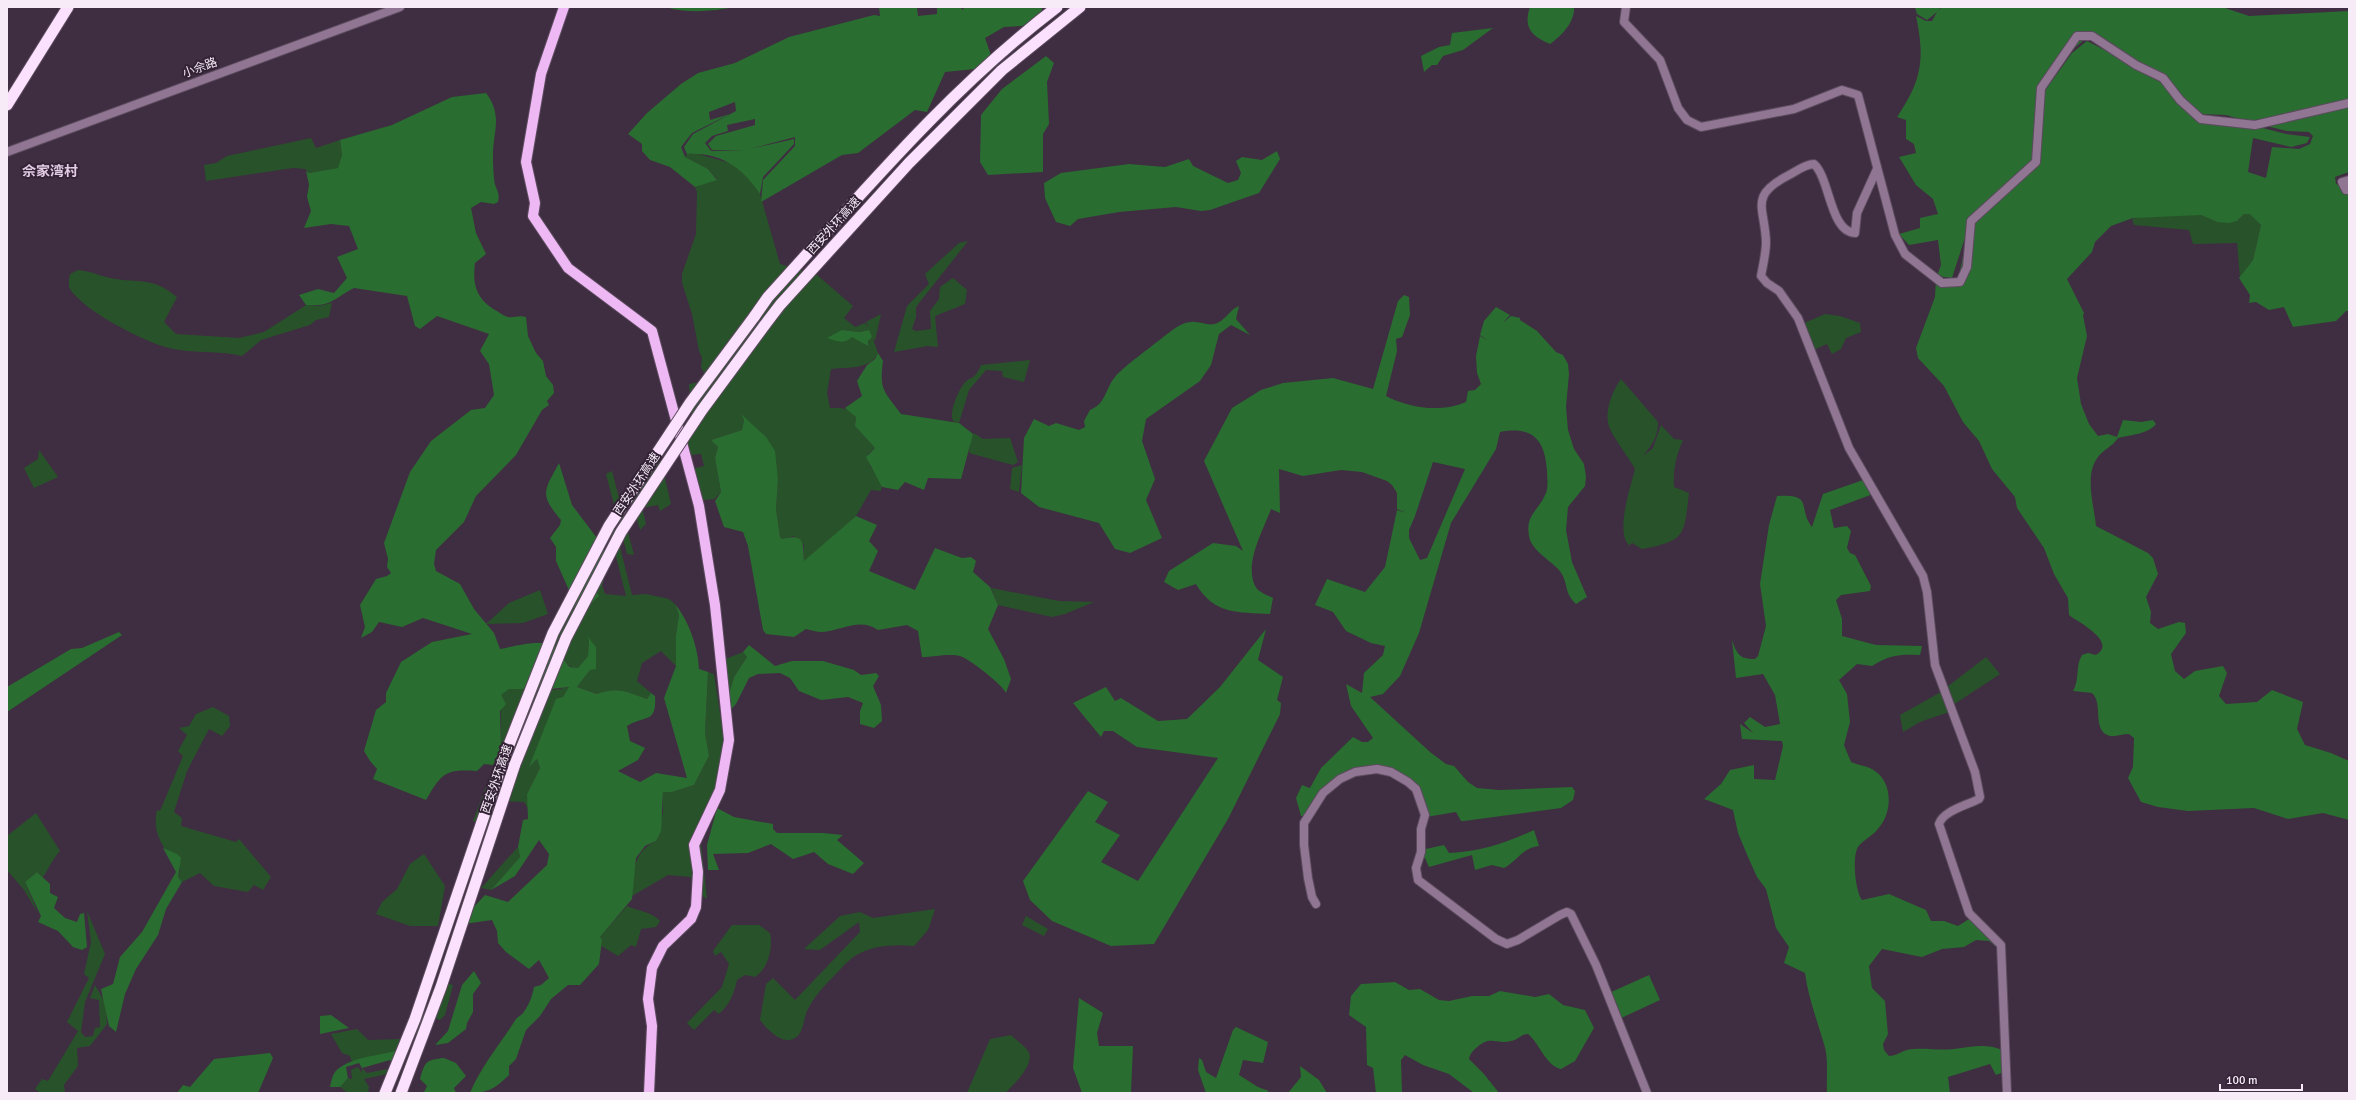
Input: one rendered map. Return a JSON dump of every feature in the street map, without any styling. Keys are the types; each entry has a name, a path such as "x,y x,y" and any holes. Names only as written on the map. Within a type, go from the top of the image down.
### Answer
{"highway":[{"path":"7,96 62,7"},
{"path":"7,106 68,7"},
{"name":"西安外环高速","path":"401,1093 441,987 515,764 566,638 621,532 702,410 780,305 909,163 1002,70 1080,7"},
{"name":"西安外环高速","path":"385,1093 428,982 503,760 553,633 609,526 690,403 768,297 898,154 993,59 1054,10"}],"main road":[{"path":"564,7 541,74 526,162 535,203 533,216 568,268 652,331 699,506 715,605 729,740 720,790 694,845 698,872 696,906 691,919 663,946 652,968 648,1000 652,1026 649,1093"}],"street":[{"name":"小佘路","path":"7,152 400,7"},
{"path":"1626,7 1624,22 1660,60 1678,108 1687,120 1701,127 1794,109 1842,90 1858,95 1895,235 1905,254 1942,283 1960,282 1967,267 1971,222 2036,162 2041,88 2077,36 2092,36 2136,65 2163,78 2180,100 2201,119 2255,125 2349,103"},
{"path":"1878,169 1857,213 1855,232 1846,230 1839,221 1821,173 1814,164 1809,164 1784,177 1769,188 1761,198 1760,210 1766,244 1761,276 1766,284 1779,292 1798,318 1849,448 1923,576 1927,592 1934,666 1975,772 1980,797 1979,799 1947,814 1940,819 1939,824 1969,913 2001,945 2008,1093"},
{"path":"2349,180 2342,182 2346,190 2349,190"},
{"path":"1316,904 1312,897 1308,878 1304,845 1304,823 1323,793 1340,779 1355,772 1377,769 1391,772 1408,782 1419,795 1425,815 1421,829 1421,852 1416,868 1418,880 1496,939 1507,944 1518,940 1560,915 1567,912 1571,914 1596,965 1647,1093"}],"green space":[{"path":"666,7 736,7 710,11 683,11"},
{"path":"879,7 917,7 918,16 937,14 937,7 960,7 963,10 964,7 1042,7 1041,18 1022,26 1004,27 985,38 993,61 985,68 945,72 927,112 915,110 858,153 842,155 761,202 763,180 795,146 795,137 750,149 794,139 794,144 763,177 760,194 746,176 729,163 710,156 687,154 684,147 693,134 736,111 735,102 709,112 710,120 730,114 692,133 681,147 685,157 708,169 717,180 695,187 670,167 650,160 642,151 642,144 628,134 647,113 681,84 698,73 735,63 789,37 874,15 880,16","holes":["755,119 755,125 716,136 708,144 712,150 745,151 711,151 705,143 712,136 728,131 727,125"]},
{"path":"1530,7 1574,7 1574,13 1567,28 1550,44 1538,38 1530,30 1528,25 1528,14"},
{"path":"1915,7 1941,7 1938,11 1942,7 2222,7 2249,16 2349,11 2349,105 2287,119 2259,119 2250,122 2226,115 2200,114 2181,103 2164,77 2093,39 2086,38 2070,52 2041,91 2033,163 1972,216 1952,278 1937,276 1941,265 1938,240 1909,245 1899,234 1920,228 1920,218 1938,214 1933,199 1916,185 1899,157 1916,153 1914,144 1906,139 1906,120 1897,117 1912,92 1919,69 1921,57 1916,16 1926,21 1932,21 1937,12 1927,20 1917,14"},
{"path":"1493,28 1463,50 1443,56 1437,65 1432,65 1424,72 1421,56 1439,47 1450,45 1452,33"},
{"path":"2087,41 2161,79 2178,104 2190,114 2228,119 2286,134 2310,137 2307,143 2291,147 2253,138 2248,172 2266,178 2272,147 2299,149 2310,144 2313,136 2309,132 2287,131 2254,123 2349,107 2349,172 2335,177 2336,184 2349,188 2349,311 2346,311 2336,321 2293,327 2284,307 2269,310 2256,302 2249,303 2250,295 2239,278 2253,260 2261,225 2250,214 2244,214 2237,221 2229,223 2217,222 2201,215 2133,218 2111,226 2095,242 2092,252 2067,279 2084,313 2083,315 2087,336 2077,378 2081,404 2089,424 2098,436 2108,434 2117,437 2123,420 2141,422 2153,420 2156,424 2144,432 2118,438 2098,457 2094,464 2091,481 2096,526 2148,553 2153,558 2158,574 2146,597 2151,612 2150,623 2158,629 2179,622 2185,623 2186,633 2171,654 2175,671 2184,679 2195,671 2223,666 2227,673 2219,696 2226,704 2257,702 2272,690 2303,702 2297,729 2305,745 2331,753 2349,761 2349,820 2323,813 2288,819 2254,808 2188,811 2158,807 2141,802 2128,778 2133,767 2134,738 2129,734 2110,736 2104,733 2099,723 2097,704 2092,693 2073,691 2082,655 2088,653 2096,655 2102,650 2102,644 2099,638 2087,627 2069,615 2068,598 2054,574 2044,548 2017,508 2015,497 1992,469 1979,441 1963,422 1944,386 1918,358 1916,348 1935,297 1936,279 1953,281 1959,275 1970,225 2036,164 2044,92 2072,53"},
{"path":"1046,56 1054,63 1047,82 1049,124 1043,134 1043,172 988,175 980,162 981,115 1002,89"},
{"path":"486,93 495,110 496,118 493,161 495,183 499,199 498,202 494,204 481,202 471,208 476,233 486,254 475,263 475,285 480,297 490,307 501,314 508,317 526,317 528,336 536,353 543,361 546,376 553,385 554,393 547,401 549,405 542,410 516,455 476,496 464,522 436,550 434,564 436,571 460,584 474,609 494,633 500,649 530,643 552,645 558,649 570,667 578,668 588,656 589,640 587,636 596,647 596,669 590,670 577,687 597,694 617,690 628,692 647,699 651,693 655,696 655,705 652,715 627,726 630,741 645,748 638,760 618,771 640,782 656,773 687,778 664,698 676,666 676,635 679,615 675,604 685,618 695,643 699,669 708,672 705,733 709,756 694,785 672,792 663,792 661,831 656,841 645,846 636,858 632,899 600,937 602,940 599,964 580,985 568,985 551,999 540,1016 526,1030 516,1059 509,1066 509,1075 487,1091 470,1093 480,1073 516,1019 527,1007 534,987 541,985 549,978 539,960 529,969 506,952 498,943 497,931 492,920 457,925 485,895 508,902 547,865 549,854 539,840 515,876 491,890 520,857 518,847 523,820 528,819 527,794 540,768 537,759 529,767 556,699 563,697 569,687 541,690 529,683 523,689 509,689 501,695 506,704 500,711 501,748 493,765 484,764 477,771 451,772 441,778 426,800 373,779 377,769 364,751 376,710 386,702 386,693 401,662 432,642 472,634 423,618 402,627 379,622 372,632 361,638 365,627 360,605 376,579 387,576 391,573 387,567 388,559 384,543 410,472 431,441 471,410 485,408 494,395 489,364 480,351 489,334 437,316 420,329 415,326 407,296 354,288 327,303 321,305 306,305 299,295 318,289 334,293 347,278 337,257 358,249 349,226 331,224 304,228 311,211 307,197 309,185 306,171 309,173 338,168 342,155 340,140 392,125 452,97"},
{"path":"311,138 316,148 340,140 342,155 339,168 309,173 305,169 293,168 206,181 204,165 216,163 227,156"},
{"path":"1277,151 1280,159 1259,193 1210,210 1201,211 1176,207 1119,212 1078,219 1070,226 1056,222 1045,198 1044,183 1061,173 1129,164 1165,167 1189,159 1193,166 1228,183 1238,180 1241,173 1236,161 1242,157 1262,160"},
{"path":"687,154 698,154 733,164 751,180 760,194 780,264 817,275 853,306 844,318 855,327 865,323 868,327 866,322 881,314 875,341 873,339 878,353 870,362 864,365 851,368 831,369 827,393 830,408 850,411 856,417 855,426 875,448 868,454 870,466 882,483 881,491 871,490 856,516 804,562 804,545 794,536 782,539 780,537 776,509 778,480 742,415 744,420 742,430 711,440 718,447 715,458 721,492 714,499 695,501 687,470 704,466 701,454 681,456 673,434 693,430 689,384 700,382 704,373 701,367 702,358 699,351 692,314 682,283 682,274 696,234 697,192 695,187 717,179 708,169 685,157","holes":["842,330 860,332 869,330 868,346"]},
{"path":"2244,214 2251,214 2261,225 2253,260 2240,277 2237,243 2193,244 2189,230 2134,225 2132,219 2148,215 2201,215 2217,222 2237,221"},
{"path":"968,241 916,307 916,317 912,329 916,331 931,329 930,311 939,299 940,287 953,278 967,290 965,304 935,316 938,347 928,346 894,352 907,306 929,284 925,274 959,243"},
{"path":"78,270 111,278 148,282 169,291 177,297 164,322 176,334 239,338 264,332 306,305 318,306 332,303 329,317 316,320 310,325 261,340 242,356 224,353 178,350 158,345 130,332 88,307 77,298 69,287 70,274"},
{"path":"1404,295 1409,297 1410,315 1402,337 1396,339 1397,351 1386,396 1405,404 1425,408 1436,408 1466,402 1468,391 1475,390 1481,384 1477,373 1476,356 1480,336 1487,340 1480,335 1484,321 1496,307 1510,315 1503,323 1511,316 1520,318 1520,320 1537,331 1556,352 1563,355 1568,364 1569,374 1566,407 1568,430 1574,449 1584,464 1586,477 1585,486 1568,507 1566,530 1572,562 1587,597 1576,604 1569,595 1562,574 1533,546 1530,541 1528,529 1529,523 1533,513 1546,492 1547,486 1546,460 1540,443 1535,437 1521,431 1500,432 1496,449 1451,523 1419,633 1400,676 1383,694 1370,697 1430,752 1446,764 1454,766 1468,782 1477,788 1499,790 1572,787 1575,791 1573,800 1561,808 1464,821 1461,821 1456,812 1426,817 1407,780 1382,771 1367,769 1356,770 1339,777 1324,790 1307,816 1301,816 1296,798 1302,785 1310,788 1321,768 1353,737 1362,742 1368,742 1373,738 1351,706 1346,684 1362,693 1364,673 1383,655 1385,646 1371,643 1346,631 1333,612 1315,605 1327,579 1365,592 1385,567 1397,510 1407,513 1397,509 1397,493 1392,485 1387,481 1362,472 1341,470 1303,476 1279,469 1280,513 1271,509 1255,549 1252,570 1253,580 1257,589 1273,598 1270,614 1228,610 1219,607 1211,601 1203,594 1196,584 1178,590 1164,582 1169,571 1213,543 1236,546 1243,551 1204,461 1232,408 1261,390 1283,383 1333,378 1373,389 1398,301","holes":["1433,462 1465,469 1427,558 1420,560 1409,538 1409,530"]},
{"path":"1239,306 1236,319 1250,335 1231,325 1219,334 1211,365 1200,381 1146,419 1142,441 1155,479 1146,500 1162,538 1130,553 1115,549 1099,523 1039,507 1021,493 1024,438 1034,419 1049,426 1056,423 1079,430 1085,427 1084,421 1090,410 1099,404 1115,377 1137,357 1180,325 1187,322 1215,324"},
{"path":"1825,314 1840,316 1860,323 1861,332 1846,338 1841,349 1832,354 1827,344 1811,351 1802,324"},
{"path":"842,330 860,332 869,330 872,337 868,341 868,346 852,337 843,342 827,338"},
{"path":"878,353 883,361 882,384 884,390 901,414 959,423 973,434 961,479 928,478 924,490 905,482 898,490 882,487 866,457 875,448 855,426 856,417 845,408 862,396 857,381 867,365 875,359"},
{"path":"1030,360 1024,382 1003,377 1002,371 986,370 969,390 959,423 953,421 952,413 958,393 965,382 976,374 981,365"},
{"path":"1621,379 1658,422 1654,440 1643,456 1653,448 1661,425 1674,439 1683,440 1678,452 1674,474 1674,487 1689,493 1684,527 1675,539 1668,543 1642,549 1632,543 1626,548 1629,545 1625,539 1623,530 1625,508 1635,469 1610,429 1608,423 1608,410 1612,396"},
{"path":"741,414 766,437 775,451 778,480 776,509 780,537 782,539 795,537 801,541 803,545 804,561 856,516 877,525 869,541 878,551 869,571 915,590 935,548 962,558 971,557 976,561 973,572 990,587 998,605 988,629 1004,659 1011,679 1006,693 999,684 985,672 960,656 946,655 922,657 918,631 907,625 878,630 871,626 864,625 850,626 822,632 806,629 794,637 766,634 763,630 748,546 743,532 724,527 715,501 721,492 715,458 718,447 711,440 742,430 744,420"},
{"path":"974,433 983,439 1010,438 1018,462 1013,465 969,453 970,440"},
{"path":"39,450 58,477 34,488 24,468 38,459"},
{"path":"660,457 671,504 660,511 658,505 642,508 646,524 640,530 629,491"},
{"path":"559,463 572,505 603,546 607,569 602,585 596,591 599,596 577,616 572,597 556,561 556,547 550,538 560,525 561,520 549,504 546,492 547,486"},
{"path":"1022,465 1019,492 1010,489 1012,468"},
{"path":"612,471 634,555 627,554 606,474"},
{"path":"1866,479 1873,494 1830,510 1834,528 1847,526 1851,531 1847,548 1850,553 1855,555 1871,586 1870,591 1841,595 1836,600 1842,619 1842,636 1876,645 1922,646 1920,655 1889,657 1872,666 1857,664 1839,680 1847,694 1850,722 1844,745 1851,762 1870,768 1879,774 1884,781 1889,798 1886,815 1882,823 1875,832 1858,847 1856,851 1855,874 1860,896 1862,900 1889,894 1926,910 1931,921 1944,921 1958,926 1969,919 1995,940 2001,951 1989,941 1976,940 1964,947 1942,949 1922,957 1882,949 1869,966 1872,988 1885,1001 1888,1034 1883,1044 1884,1050 1889,1056 1896,1055 1907,1050 1918,1049 1948,1049 1984,1046 2002,1050 2004,1072 1996,1075 1990,1064 1948,1077 1950,1093 1827,1093 1826,1050 1810,1000 1805,973 1784,963 1789,947 1776,928 1766,889 1757,877 1748,857 1738,833 1733,810 1704,799 1721,784 1730,770 1754,765 1754,779 1775,780 1783,746 1782,741 1742,739 1740,724 1753,733 1744,723 1750,717 1765,727 1780,724 1775,695 1763,674 1736,678 1732,640 1735,649 1742,657 1755,659 1758,656 1766,626 1760,584 1769,525 1777,496 1796,497 1801,500 1812,527 1823,494"},
{"path":"613,519 632,595 646,594 669,599 675,604 679,615 676,635 676,666 661,651 642,663 637,681 651,693 647,699 623,691 612,690 598,694 577,687 590,670 589,640 588,656 578,668 567,664 551,640 554,618 568,592 572,597 596,591 602,585 605,594 626,596 608,525"},
{"path":"991,588 1059,601 1094,602 1065,614 1052,617 998,605"},
{"path":"540,590 548,614 523,623 486,624 509,603"},
{"path":"1266,629 1258,660 1283,677 1277,700 1281,703 1280,714 1228,819 1154,944 1111,946 1052,921 1030,900 1023,881 1088,791 1108,802 1095,822 1120,835 1101,862 1138,881 1218,758 1137,747 1113,731 1104,731 1101,737 1073,703 1106,687 1115,701 1121,698 1158,721 1187,719 1220,687"},
{"path":"119,632 122,635 7,712 7,687 71,649 82,648"},
{"path":"749,645 775,666 792,661 823,661 854,670 861,675 876,673 879,676 873,686 881,705 882,721 874,728 860,724 860,711 863,703 848,697 821,700 799,691 790,678 780,673 758,674 749,678 736,704 726,715 723,698 729,694 734,677 747,657 743,652"},
{"path":"743,652 747,657 734,677 729,694 723,698 718,662"},
{"path":"1986,657 2000,674 1950,707 1943,690"},
{"path":"708,672 714,674 726,754 701,843 707,899 693,889 691,877 668,875 632,896 634,871 638,858 648,846 656,841 663,812 663,792 672,792 694,785 709,756 705,733"},
{"path":"529,683 554,690 569,687 530,766 537,759 540,768 527,794 529,810 524,802 505,801 498,823 483,826 473,821 501,748 501,695 509,688 523,689"},
{"path":"1941,692 1949,712 1920,722 1903,732 1900,715"},
{"path":"213,707 229,716 230,726 222,736 209,729 187,771 174,812 182,818 181,826 236,842 239,839 271,877 263,890 254,885 248,892 214,886 200,873 182,882 178,877 180,870 161,842 156,828 157,810 160,811 183,756 178,751 187,735 179,728 189,726 196,714"},
{"path":"717,808 734,817 773,824 773,829 777,833 823,833 843,835 837,840 864,863 853,874 828,864 814,852 793,859 771,844 748,853 713,854 719,870 708,870 707,845"},
{"path":"36,813 60,851 43,877 37,872 25,882 38,913 24,890 7,870 7,836"},
{"path":"1534,830 1539,846 1533,847 1524,852 1504,868 1492,865 1475,870 1472,855 1429,867 1425,858 1421,859 1421,850 1444,845 1449,853 1471,851 1503,843"},
{"path":"518,847 520,857 491,890 481,888"},
{"path":"163,848 177,854 181,858 178,877 182,882 166,909 158,935 136,969 125,994 116,1032 109,1026 101,989 113,984 120,957 142,932 176,872"},
{"path":"424,854 445,886 438,926 410,926 376,914 382,902 397,889 410,864"},
{"path":"37,872 50,884 50,893 58,897 54,908 65,918 77,922 80,914 84,913 87,947 82,950 73,947 58,931 38,922 41,916 25,882"},
{"path":"627,906 649,914 660,921 656,927 641,929 636,947 631,945 618,956 600,945 600,937"},
{"path":"935,909 928,930 914,946 891,945 876,947 862,952 849,960 815,997 807,1011 800,1033 795,1038 785,1040 780,1038 771,1032 760,1020 766,984 773,978 795,1000 860,932 859,922 820,950 804,949 840,916 860,912 873,918"},
{"path":"87,911 105,954 85,1002 81,1032 85,1037 93,1036 95,1028 100,1027 99,1000 90,998 95,985 106,1004 107,1024 90,1046 77,1048 78,1066 64,1085 65,1093 40,1093 35,1089 42,1079 48,1081 78,1031 67,1022 89,978 84,974 91,942"},
{"path":"1026,916 1048,929 1044,936 1022,925"},
{"path":"732,925 759,925 770,933 771,945 767,963 755,977 745,975 737,980 731,998 726,1006 719,1014 714,1010 694,1030 687,1023 722,987 729,964 721,952 715,956 713,951"},
{"path":"474,971 481,983 473,994 473,1012 467,1023 466,1029 448,1043 435,1045 448,1031 462,985"},
{"path":"1649,975 1660,1000 1617,1020 1607,994"},
{"path":"442,982 453,985 445,1015 440,1020 426,1015 418,1034 408,1030 435,1005"},
{"path":"1395,982 1409,990 1420,989 1439,1000 1449,1001 1472,996 1489,996 1500,991 1535,997 1549,994 1563,1005 1585,1010 1594,1028 1575,1061 1561,1069 1551,1064 1528,1034 1511,1041 1489,1041 1480,1045 1472,1052 1469,1059 1484,1074 1499,1093 1474,1093 1449,1074 1423,1065 1405,1055 1401,1060 1402,1093 1376,1093 1373,1068 1367,1065 1366,1027 1349,1015 1351,996 1361,984"},
{"path":"1079,998 1103,1013 1097,1033 1099,1046 1133,1046 1131,1093 1082,1093 1073,1068"},
{"path":"331,1015 349,1028 320,1034 320,1016"},
{"path":"1236,1027 1268,1042 1263,1063 1243,1060 1239,1075 1258,1087 1269,1091 1265,1093 1206,1093 1198,1070 1199,1058 1202,1060 1206,1072 1216,1078 1233,1030"},
{"path":"357,1029 368,1040 402,1039 398,1050 352,1062 350,1056 342,1053 331,1034"},
{"path":"1011,1035 1028,1051 1030,1056 1029,1062 1023,1074 1005,1093 967,1093 990,1039"},
{"path":"398,1050 393,1068 390,1060 362,1068 359,1063 346,1067 348,1078 340,1087 330,1087 332,1077 335,1072 348,1063"},
{"path":"270,1053 273,1058 258,1093 177,1093 183,1085 190,1087 214,1059"},
{"path":"444,1058 456,1063 466,1076 454,1088 456,1093 420,1093 424,1092 427,1086 420,1079 423,1068 427,1062"},
{"path":"1300,1066 1319,1080 1327,1093 1288,1093 1301,1077"},
{"path":"358,1067 362,1073 362,1068 367,1073 393,1068 391,1073 364,1079 369,1087 368,1093 348,1093 340,1087 348,1078 352,1079 351,1070"}],"district":[{"name":"佘家湾村","path":"50,171"}]}
